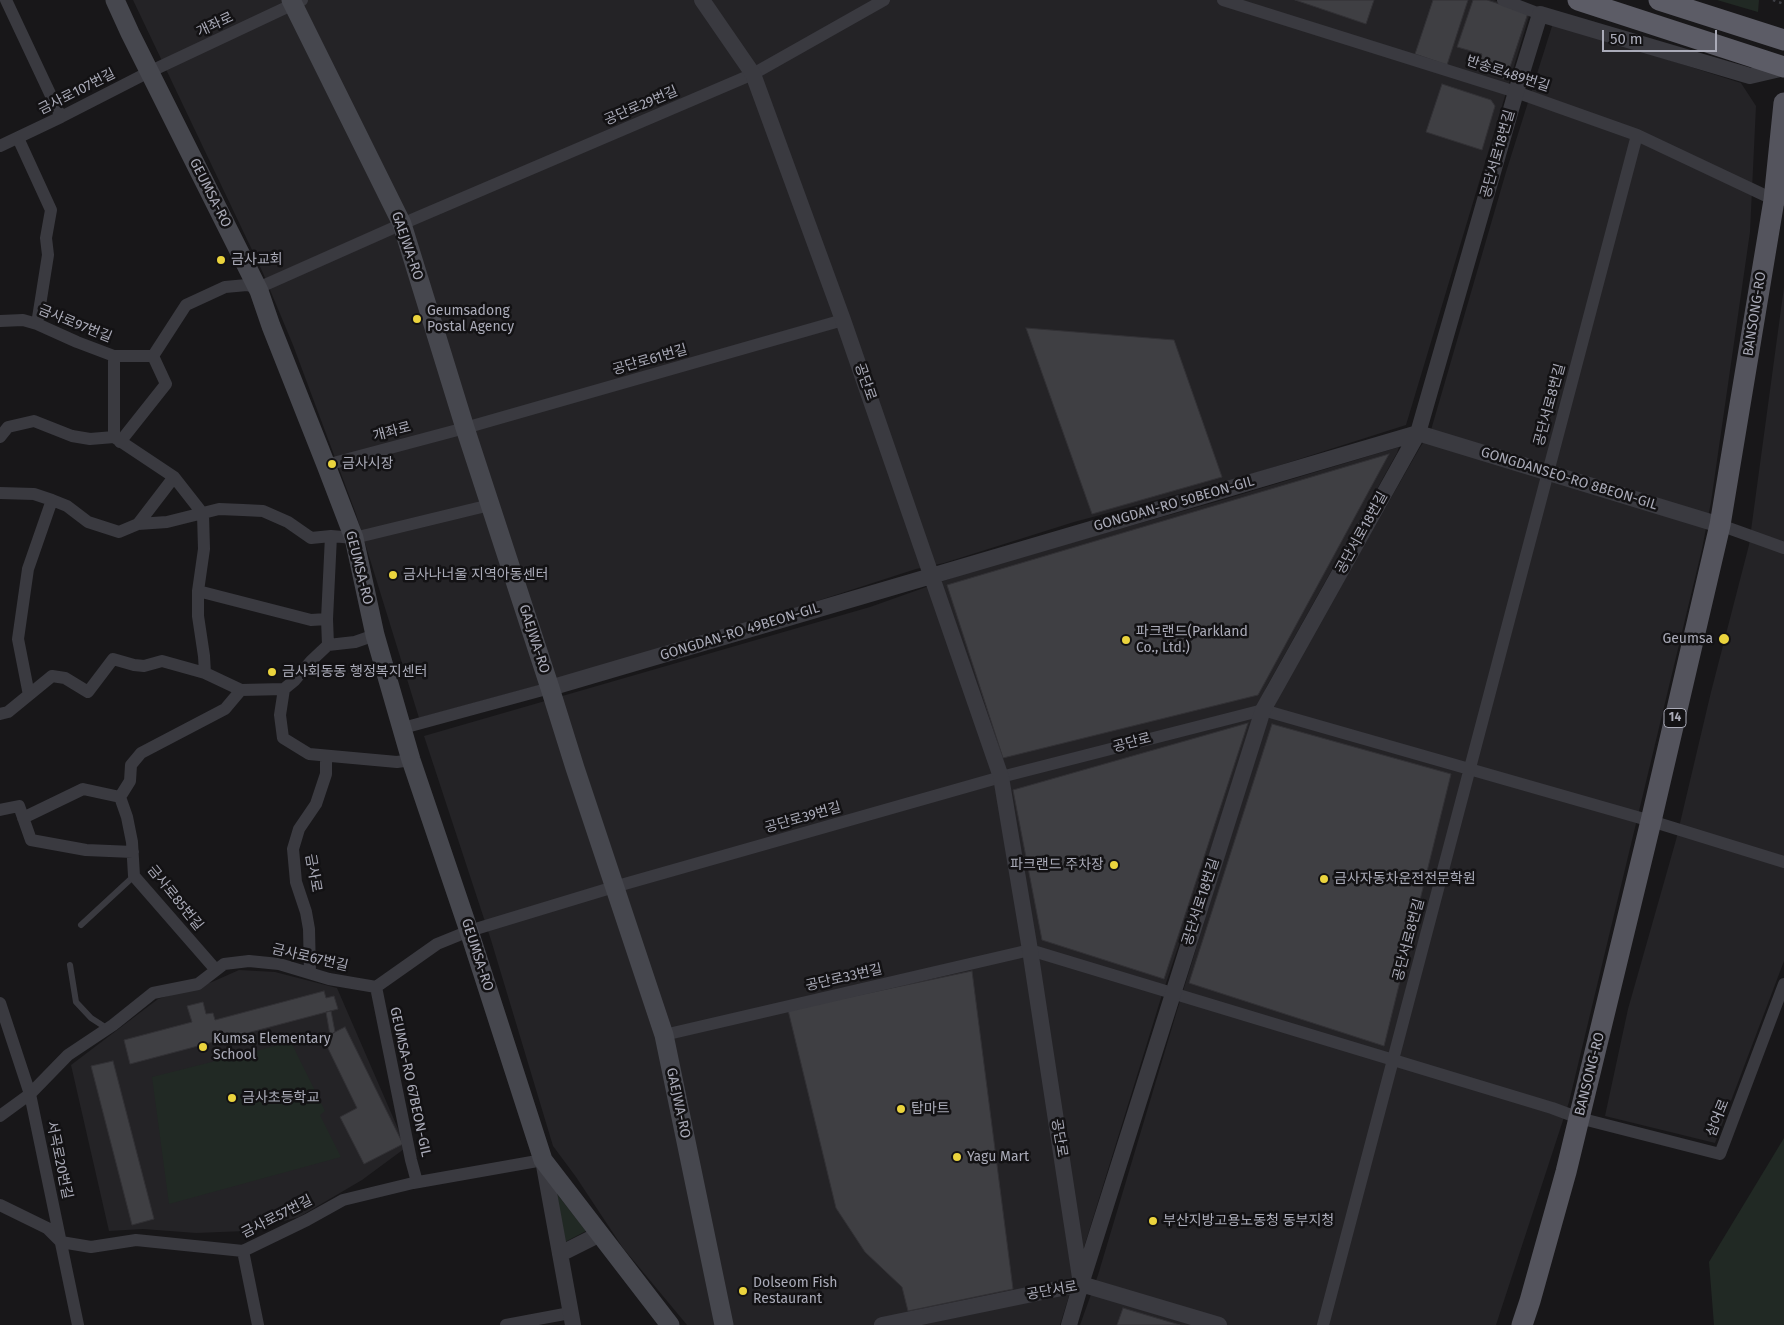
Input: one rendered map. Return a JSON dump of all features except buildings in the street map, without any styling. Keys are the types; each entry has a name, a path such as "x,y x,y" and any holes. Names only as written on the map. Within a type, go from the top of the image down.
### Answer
{"highway":[{"path":"1578,0 1784,67"},
{"path":"1659,0 1784,40"}],"main road":[{"name":"GEUMSA-RO","path":"115,0 149,72 258,288 354,538 375,634 411,760 543,1160 670,1325"},
{"name":"GAEJWA-RO","path":"296,1 402,224 465,428 664,1035 724,1325"},
{"name":"BANSONG-RO","path":"1522,1325 1579,1118 1720,525 1779,202 1784,103"}],"street":[{"path":"6,0 61,117"},
{"name":"공단로","path":"702,0 753,74 843,320 1001,778 1030,950 1081,1284 1069,1325"},
{"name":"공단로29번길","path":"402,224 753,74 884,0"},
{"name":"반송로489번길","path":"1223,0 1516,92 1637,135 1779,202"},
{"path":"1503,0 1540,14 1750,76 1784,67"},
{"name":"개좌로","path":"149,72 296,1"},
{"name":"공단서로18번길","path":"1081,1284 1263,710 1418,433 1540,14"},
{"name":"금사로107번길","path":"0,146 149,72"},
{"name":"공단서로8번길","path":"1323,1325 1637,135"},
{"path":"18,138 51,210 46,238 48,255 37,324"},
{"path":"117,439 166,384 153,356 186,305 225,287 246,285 258,288 402,224"},
{"name":"금사로97번길","path":"0,321 23,320 37,324 114,356 153,356"},
{"name":"공단로61번길","path":"465,428 843,320"},
{"path":"114,356 117,439"},
{"path":"3,429 34,421 72,436 90,439 117,439 174,476 202,514 204,549 198,591 198,616 204,656 204,673"},
{"name":"개좌로","path":"326,465 465,428"},
{"name":"GONGDANSEO-RO 8BEON-GIL","path":"1418,433 1720,525"},
{"name":"GONGDAN-RO 50BEON-GIL","path":"930,576 1418,433"},
{"path":"138,524 174,476"},
{"path":"0,493 34,494 67,506 88,522 119,532 138,524 167,522 219,509 263,511 288,522 311,538 331,536 354,538 490,505"},
{"path":"29,694 18,639 28,570 52,500"},
{"path":"1720,525 1784,548"},
{"path":"328,645 327,619 331,536"},
{"name":"GONGDAN-RO 49BEON-GIL","path":"550,688 930,576"},
{"path":"198,591 311,620 327,619"},
{"path":"0,714 8,712 52,676 65,678 88,692 113,659 144,666 162,661 204,673 241,690 284,689 328,645 355,642 375,634"},
{"name":"GAEJWA-RO","path":"403,728 550,688"},
{"path":"284,689 280,715 283,738 309,754 397,762 411,760"},
{"path":"0,810 21,812 83,789 120,797 130,781 131,765 141,753 225,709 241,690"},
{"path":"1263,710 1651,821 1784,862"},
{"name":"공단로","path":"1001,778 1263,710"},
{"name":"금사로","path":"310,974 309,929 306,912 296,882 293,849 299,829 316,804 326,774 326,756"},
{"name":"공단로39번길","path":"614,886 1001,778"},
{"name":"금사로85번길","path":"120,797 127,817 134,876 216,970"},
{"path":"21,812 31,840 86,850 132,852"},
{"path":"376,987 437,944 614,886"},
{"path":"1030,950 1552,1108 1579,1118"},
{"name":"공단로33번길","path":"664,1035 1030,950"},
{"name":"금사로67번길","path":"0,1116 30,1094 68,1054 108,1028 153,993 198,984 224,964 249,962 279,964 329,979 376,987"},
{"name":"삼어로","path":"1579,1118 1720,1154 1784,984"},
{"name":"GEUMSA-RO 67BEON-GIL","path":"376,987 417,1182"},
{"name":"서곡로20번길","path":"0,1003 30,1094 78,1325"},
{"name":"금사로57번길","path":"61,1242 91,1247 136,1240 243,1252 343,1200 417,1182 543,1160"},
{"name":"GEUMSA-RO","path":"543,1160 571,1319"},
{"path":"0,1205 47,1228 61,1242"},
{"path":"560,1254 600,1234"},
{"path":"243,1252 258,1325"},
{"name":"공단서로","path":"882,1325 1081,1284 1219,1325"},
{"path":"506,1325 571,1319"}],"lane":[{"path":"81,925 134,876"},
{"path":"70,965 76,1002 91,1018 108,1028"}],"path":[{"path":"1773,0 1784,4"}],"shaded area":[{"path":"133,0 1494,0 1530,13 1406,425 1243,477 1074,522 944,563 916,569 721,632 569,677 419,718 356,514 293,345 263,273"},
{"path":"1717,0 1759,0 1758,12"},
{"path":"1553,23 1741,83 1756,106 1750,232 1711,502 1702,549 1569,1102 1496,1325 1080,1325 1098,1275 1262,733 1284,685 1431,430 1506,172"},
{"path":"1784,287 1784,961 1715,1143 1605,1116 1628,1009 1676,840 1711,692 1749,545"},
{"path":"1399,447 1266,688 1161,998 1060,1325 687,1325 623,1248 553,1146 491,940 424,736 870,607 977,569 1219,501"},
{"name":"금사초등학교","path":"239,970 275,972 337,988 399,1131 404,1149 362,1180 299,1217 246,1231 196,1233 143,1229 109,1231 71,1065 158,999 212,982"},
{"path":"291,1042 325,1111 320,1115 341,1157 169,1204 152,1077"},
{"path":"1784,1138 1784,1325 1714,1325 1709,1262"},
{"path":"553,1189 586,1231 565,1242"}],"place":[{"name":"금사교회","path":"221,260"},
{"name":"Geumsadong Postal Agency","path":"417,319"},
{"name":"금사시장","path":"332,464"},
{"name":"금사나너울 지역아동센터","path":"393,575"},
{"name":"Geumsa","path":"1724,639"},
{"name":"파크랜드(Parkland Co., Ltd.)","path":"1126,640"},
{"name":"금사회동동 행정복지센터","path":"272,672"},
{"name":"파크랜드 주차장","path":"1114,865"},
{"name":"금사자동차운전전문학원","path":"1324,879"},
{"name":"Kumsa Elementary School","path":"203,1047"},
{"name":"금사초등학교","path":"232,1098"},
{"name":"탑마트","path":"901,1109"},
{"name":"Yagu Mart","path":"957,1157"},
{"name":"부산지방고용노동청 동부지청","path":"1153,1221"},
{"name":"Dolseom Fish Restaurant","path":"743,1291"}]}
